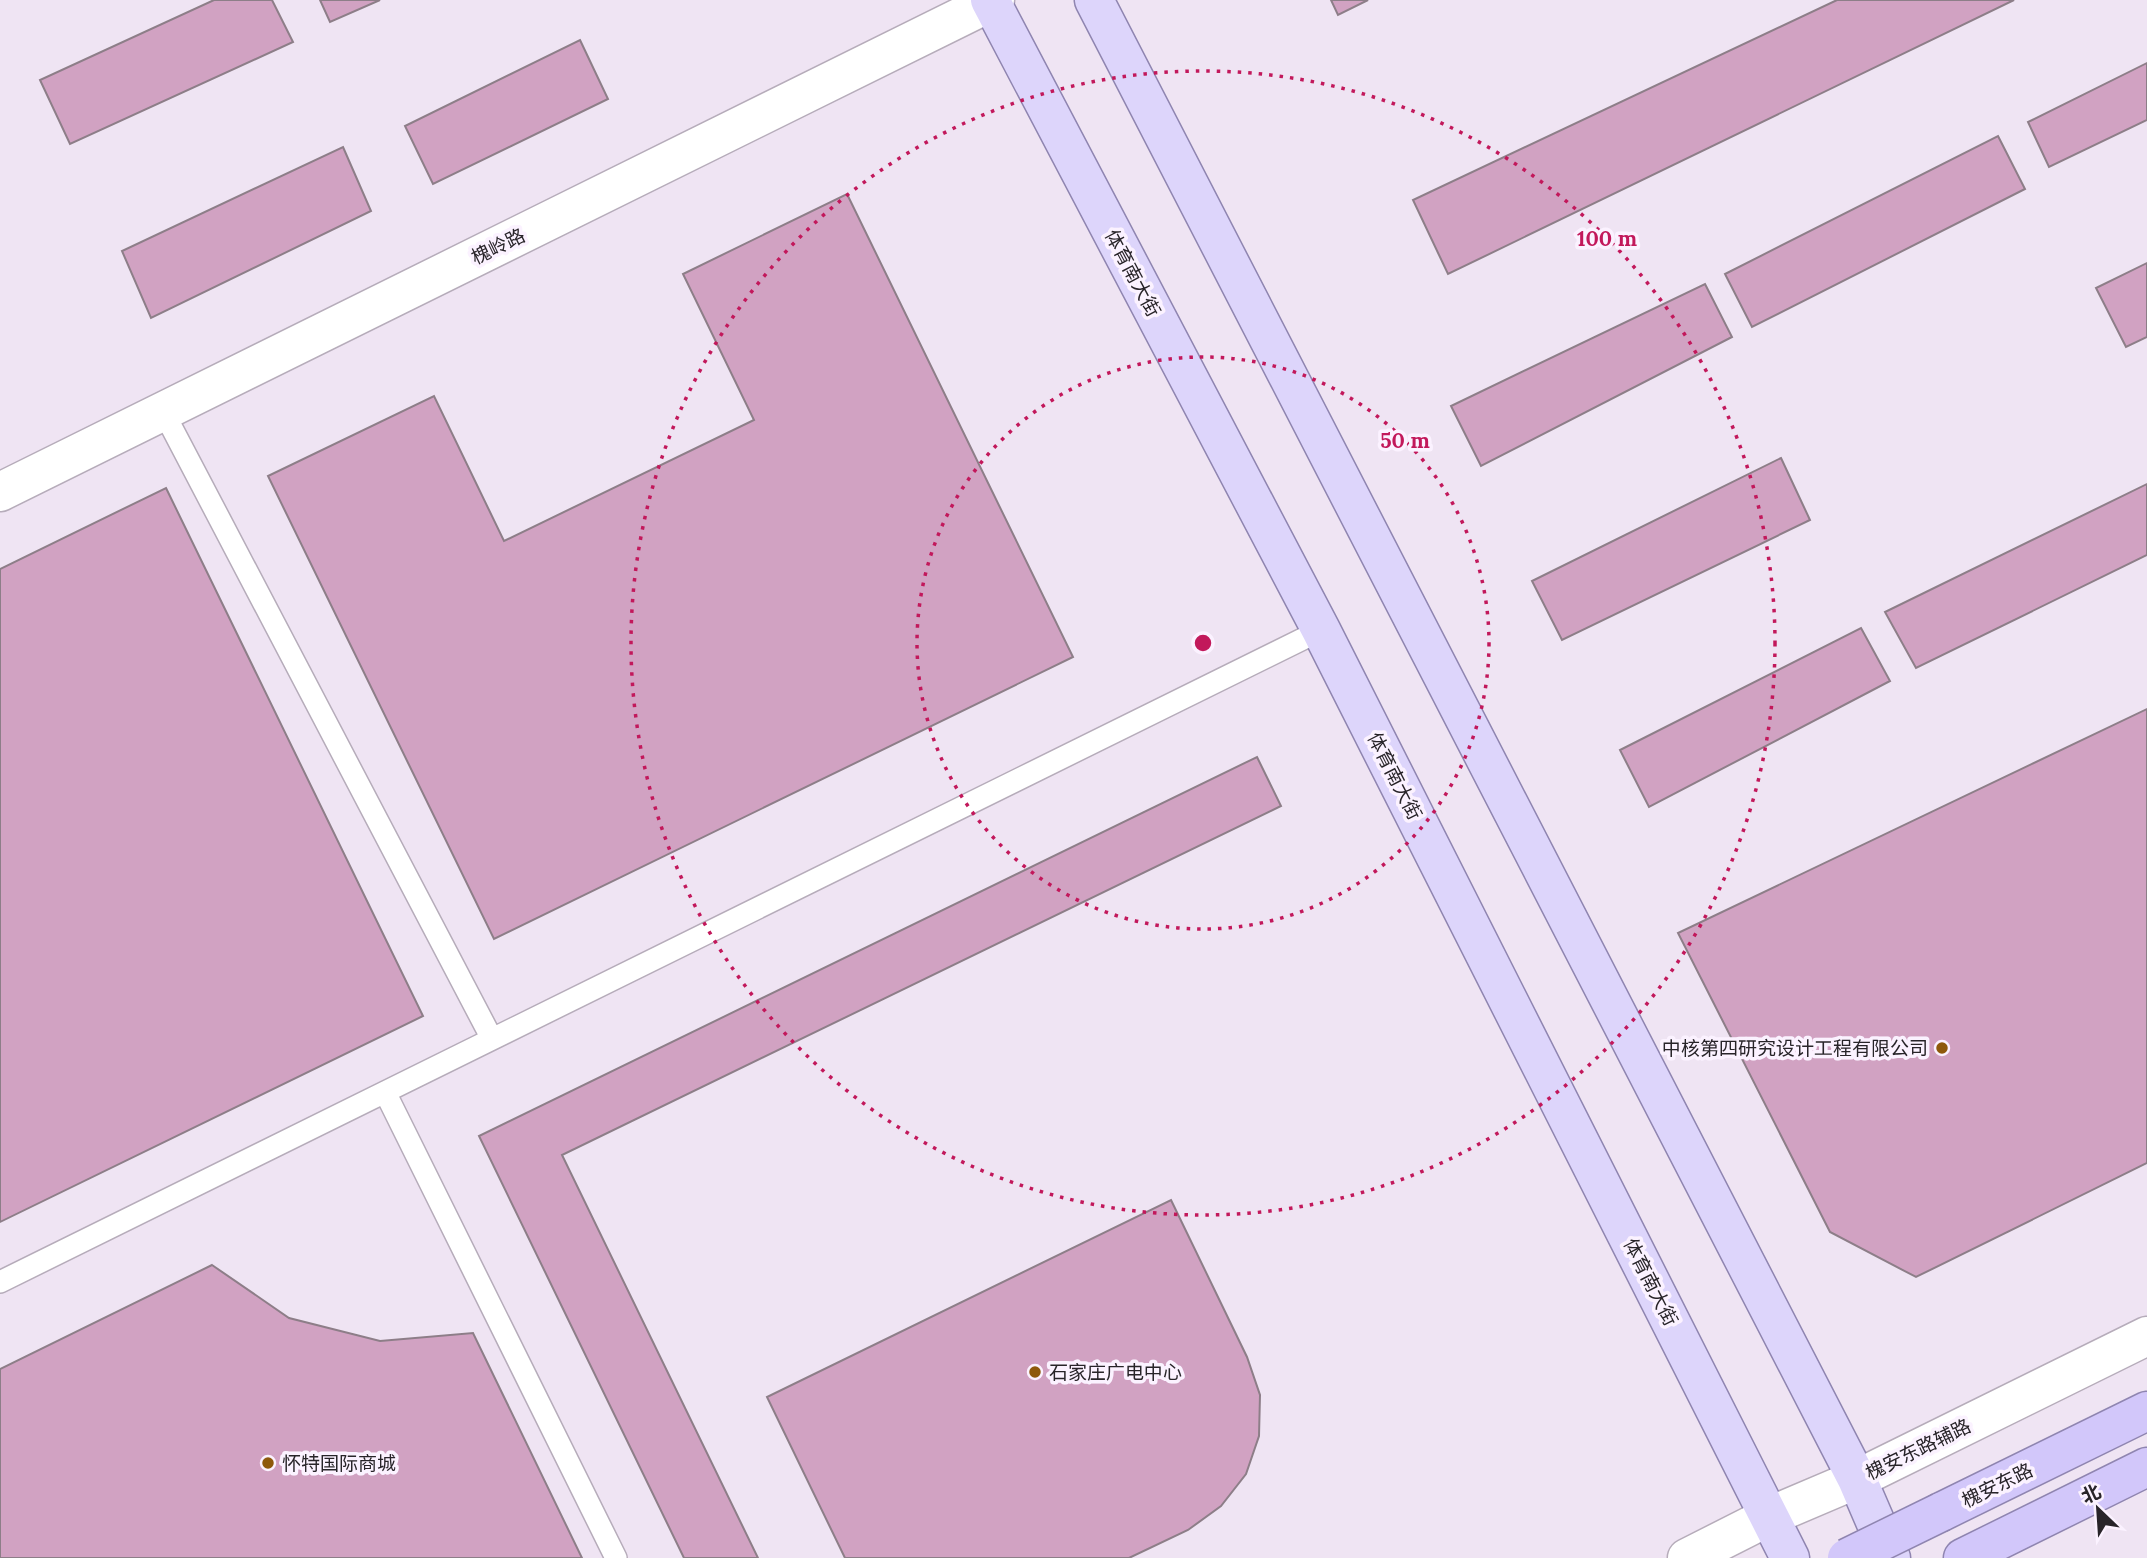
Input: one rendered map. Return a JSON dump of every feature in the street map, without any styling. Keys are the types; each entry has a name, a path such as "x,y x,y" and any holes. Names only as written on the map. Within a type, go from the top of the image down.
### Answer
{"highway":[{"name":"槐安东路","path":"1847,1558 2147,1411"},
{"path":"1964,1558 2147,1467"}],"main road":[{"path":"1094,0 1857,1479 1891,1558"},
{"name":"体育南大街","path":"992,1 1321,629 1790,1558"}],"street":[{"name":"槐岭路","path":"0,492 992,1"},
{"name":"槐安东路辅路","path":"1687,1558 1770,1516 1857,1479 2147,1336"}],"lane":[{"path":"163,411 492,1039"},
{"path":"0,1282 1321,629"},
{"path":"385,1092 616,1558"}],"building":[{"path":"214,0 272,0 293,42 70,144 40,80"},
{"path":"320,0 380,0 330,22"},
{"path":"1331,0 1368,0 1338,15"},
{"path":"1837,0 2014,0 1448,274 1413,200"},
{"path":"580,40 608,99 433,184 405,126"},
{"path":"2147,63 2147,120 2049,167 2028,122"},
{"path":"1998,136 2025,189 1752,327 1725,274"},
{"path":"343,147 371,211 151,318 122,251"},
{"path":"847,194 1073,657 494,939 268,476 434,396 504,541 754,420 683,274"},
{"path":"2147,263 2147,337 2126,347 2096,288"},
{"path":"1705,284 1732,337 1481,466 1451,406"},
{"path":"1781,458 1810,520 1562,640 1532,581"},
{"path":"2147,484 2147,555 1916,668 1885,612"},
{"path":"166,488 423,1016 0,1222 0,569"},
{"path":"1861,628 1890,681 1649,807 1620,750"},
{"name":"中核第四研究设计工程有限公司","path":"2147,709 2147,1163 1916,1277 1830,1232 1678,933"},
{"path":"1257,757 1281,806 562,1155 758,1558 684,1558 479,1136"},
{"name":"石家庄广电中心","path":"1171,1200 1247,1357 1260,1395 1259,1436 1246,1474 1221,1506 1188,1530 1129,1558 845,1558 767,1397"},
{"name":"怀特国际商城","path":"212,1265 289,1318 380,1341 473,1333 582,1558 0,1558 0,1369"}],"place":[{"name":"中核第四研究设计工程有限公司","path":"1942,1048"},
{"name":"石家庄广电中心","path":"1035,1372"},
{"name":"怀特国际商城","path":"268,1463"}]}
